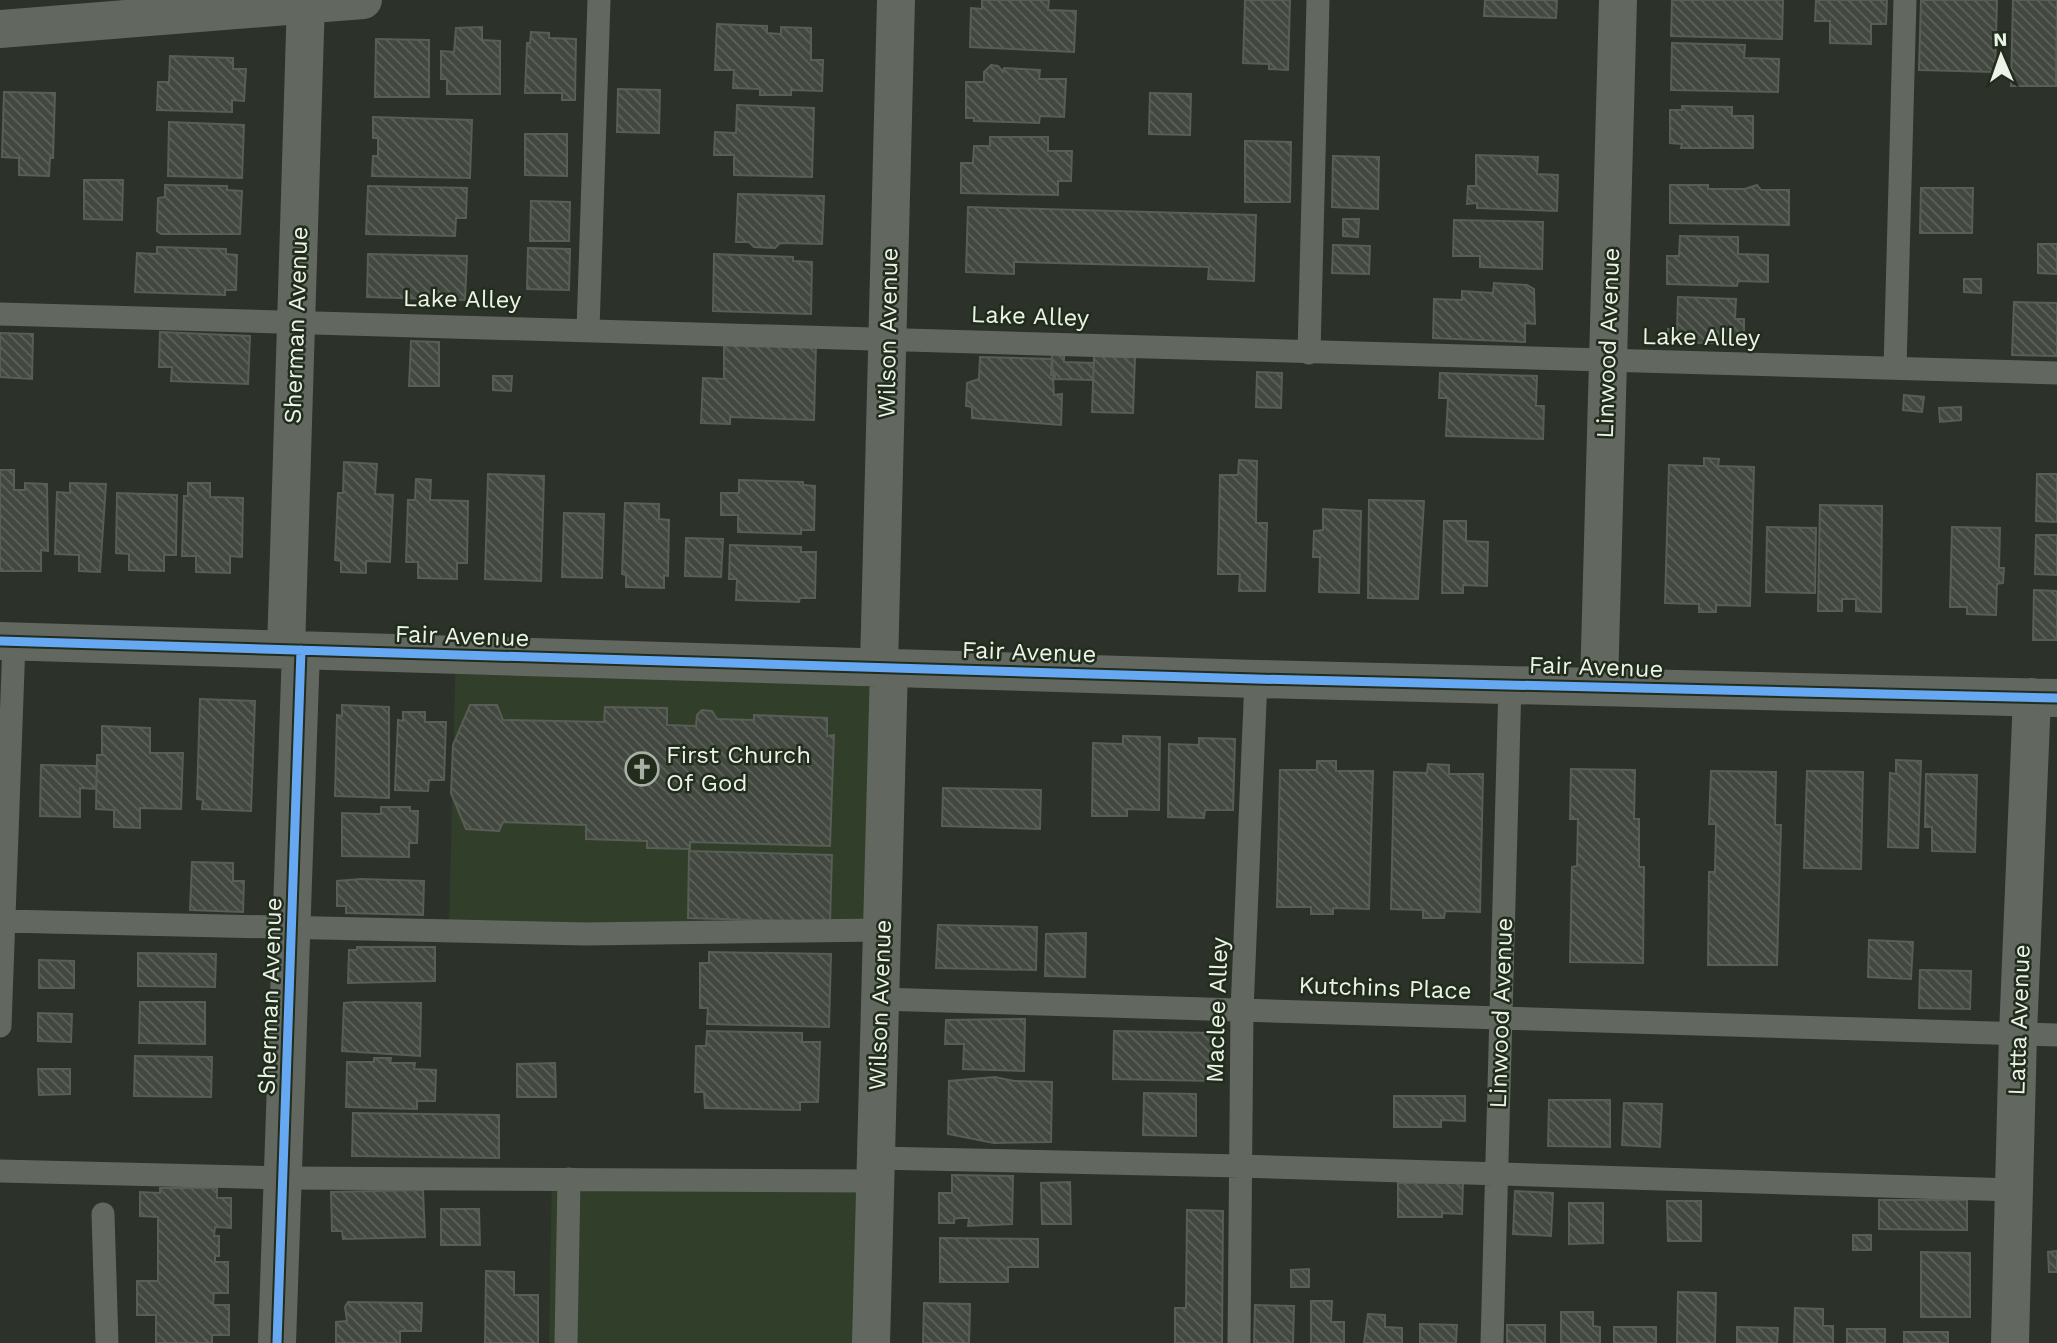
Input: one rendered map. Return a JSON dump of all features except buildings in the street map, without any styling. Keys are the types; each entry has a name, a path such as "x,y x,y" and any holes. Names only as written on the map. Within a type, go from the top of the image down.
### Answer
{"street":[{"path":"0,29 363,0"},
{"name":"Wilson Avenue","path":"872,1343 882,930 888,337 896,0"},
{"name":"Linwood Avenue","path":"1599,686 1618,0"},
{"name":"Sherman Avenue","path":"277,1343 292,926 296,321 305,3"},
{"name":"Fair Avenue","path":"7,641 1256,679 1510,683 2044,698"},
{"name":"Latta Avenue","path":"2010,1343 2018,1034 2044,698"}],"lane":[{"path":"587,329 599,0"},
{"path":"1309,353 1318,0"},
{"path":"1895,368 1905,0"},
{"name":"Lake Alley","path":"0,314 888,337 1309,353 2057,373"},
{"path":"0,1026 7,641"},
{"name":"Maclee Alley","path":"1239,1343 1242,1010 1256,679"},
{"name":"Linwood Avenue","path":"1492,1343 1510,683"},
{"path":"4,921 586,934 882,930"},
{"name":"Kutchins Place","path":"880,999 2057,1035"},
{"path":"0,1171 283,1178 569,1179 876,1170 1240,1166 2014,1190"},
{"path":"566,1343 569,1179"},
{"path":"103,1214 107,1343"}],"shaded area":[{"path":"456,649 892,661 885,935 449,924"},
{"path":"552,1171 876,1183 872,1343 549,1343"}],"cycle path":[{"path":"0,641 1256,679 2057,698"},
{"path":"277,1343 301,650"}],"place":[{"name":"First Church Of God","path":"642,769"}]}
